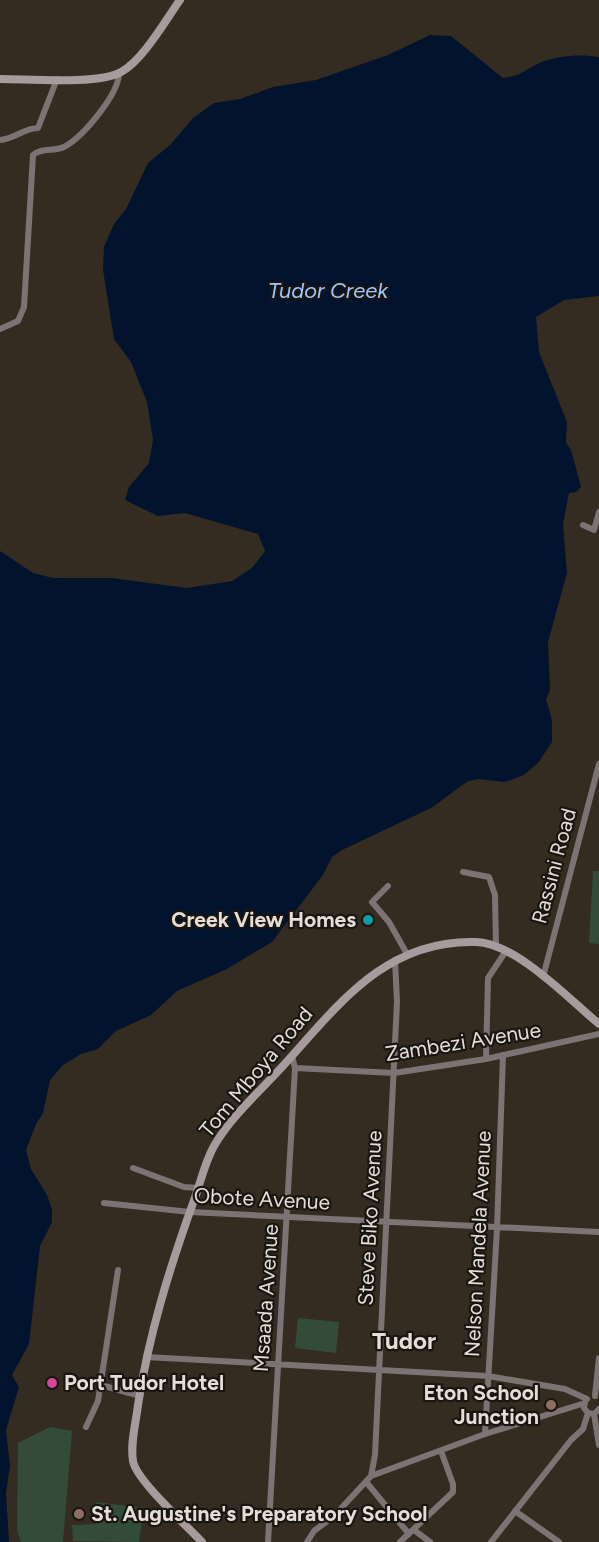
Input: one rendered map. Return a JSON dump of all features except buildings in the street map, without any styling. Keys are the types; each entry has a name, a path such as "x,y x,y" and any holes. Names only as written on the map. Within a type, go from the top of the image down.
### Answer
{"main road":[{"path":"0,80 104,78 119,73 137,58 180,0"},
{"name":"Tom Mboya Road","path":"202,1542 150,1488 134,1464 134,1435 146,1357 161,1294 215,1144 321,1022 395,960 407,954 450,944 476,942 496,946 543,977 599,1024"}],"street":[{"path":"0,329 18,321 24,307 33,155 38,151 64,147 86,128 118,84 119,73"},
{"path":"0,140 9,139 30,127 38,128 57,79"},
{"path":"584,525 594,530 599,512"},
{"name":"Rassini Road","path":"543,977 599,764"},
{"path":"463,872 489,877 495,895 496,946"},
{"path":"388,886 372,902 390,922 407,954"},
{"path":"486,1059 488,978 506,951"},
{"name":"Steve Biko Avenue","path":"371,1476 379,1371 394,1073 397,1002 395,960"},
{"name":"Zambezi Avenue","path":"295,1068 394,1073 486,1059 599,1034"},
{"name":"Nelson Mandela Avenue","path":"486,1434 497,1229 503,1055"},
{"name":"Msaada Avenue","path":"268,1542 295,1068 292,1056"},
{"path":"133,1168 184,1187 199,1188"},
{"name":"Obote Avenue","path":"104,1203 190,1212 387,1221 497,1229 599,1232"},
{"path":"86,1427 96,1408 101,1385 118,1270"},
{"path":"146,1357 488,1376 565,1389 586,1401"},
{"path":"307,1542 314,1531 367,1483 371,1476 486,1434 597,1398 599,1358"},
{"path":"101,1385 140,1396"},
{"path":"586,1401 584,1408 594,1412"},
{"path":"594,1412 598,1426 599,1445"},
{"path":"491,1542 583,1429 594,1412"},
{"path":"583,1429 598,1426"},
{"path":"400,1542 454,1491 441,1451"},
{"path":"367,1483 412,1532 430,1542"},
{"path":"515,1511 559,1542"}],"green space":[{"path":"593,871 599,871 599,944 589,943"},
{"path":"298,1318 339,1322 336,1353 295,1348"},
{"path":"50,1427 72,1431 63,1542 21,1542 17,1531 18,1443"},
{"path":"96,1502 144,1508 139,1542 73,1541 72,1525 96,1524"}],"water":[{"name":"Tudor Creek","path":"430,35 451,36 503,78 556,58 578,55 599,57 599,296 564,300 536,317 539,352 567,422 566,443 571,450 581,487 576,492 569,493 563,524 567,573 548,642 550,690 546,699 552,720 552,742 538,763 524,775 505,782 479,779 468,781 431,808 342,850 332,857 323,875 272,942 227,969 177,991 151,1015 116,1031 98,1049 81,1054 63,1065 50,1080 43,1113 26,1150 31,1169 47,1195 52,1209 52,1222 40,1246 29,1344 12,1375 19,1387 6,1430 10,1466 6,1493 9,1542 0,1542 0,551 33,573 53,578 111,578 187,588 232,581 252,568 265,551 258,534 185,513 158,516 125,500 129,487 149,463 153,440 147,402 131,362 114,339 103,270 104,247 114,224 126,209 148,163 170,145 193,118 214,103 240,99 273,87 316,80 388,55"}],"place":[{"name":"Creek View Homes","path":"368,920"},
{"name":"Port Tudor Hotel","path":"52,1383"},
{"name":"Eton School Junction","path":"551,1405"},
{"name":"St. Augustine's Preparatory School","path":"79,1514"}],"district":[{"name":"Tudor","path":"404,1341"}]}
